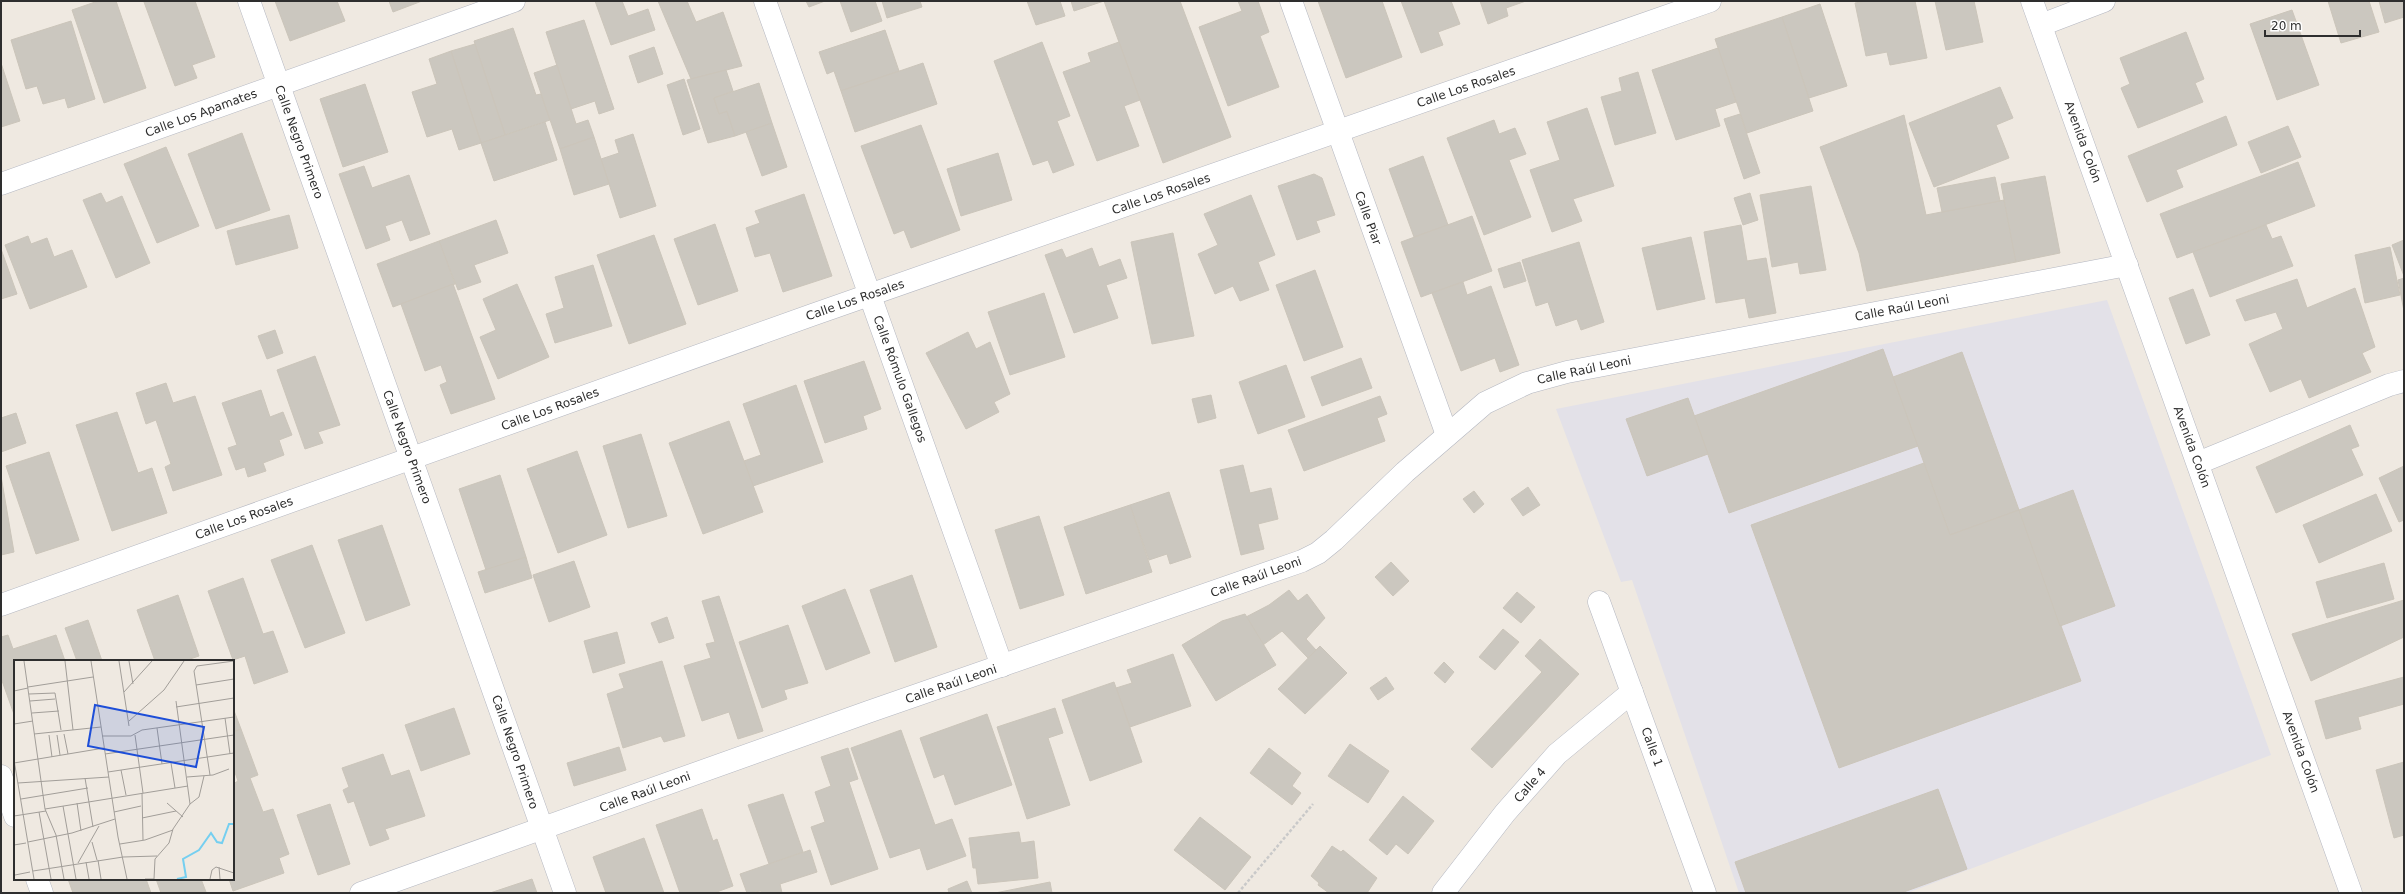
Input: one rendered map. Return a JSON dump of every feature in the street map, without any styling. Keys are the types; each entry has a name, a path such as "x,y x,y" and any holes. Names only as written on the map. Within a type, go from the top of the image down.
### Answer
{"street":[{"name":"Calle Negro Primero","path":"249,1 565,893"},
{"name":"Calle Los Apamates","path":"1,184 514,1"},
{"name":"Calle Rómulo Gallegos","path":"765,1 1002,666"},
{"name":"Calle Piar","path":"1291,1 1447,435"},
{"name":"Calle Los Rosales","path":"1,604 870,295 1710,1"},
{"name":"Avenida Colón","path":"2032,1 2128,265 2351,893"},
{"path":"2040,25 2104,1"},
{"name":"Calle Raúl Leoni","path":"361,893 1302,561 1318,553 1334,540 1447,435 1484,403 1527,383 1567,372 2128,265"},
{"path":"2198,464 2389,385 2404,381"},
{"name":"Calle 1","path":"1599,602 1705,893"},
{"name":"Calle 4","path":"1443,893 1505,813 1557,754 1632,692"},
{"path":"1,776 14,813"},
{"path":"37,880 42,893"}],"path":[{"path":"1238,893 1313,804"}],"shaded area":[{"path":"2107,300 2271,755 1907,893 1739,893 1632,580 1621,582 1556,409"}],"building":[{"path":"98,1 116,1 146,88 104,103 72,10"},
{"path":"195,1 215,57 192,65 197,78 175,86 144,2"},
{"path":"275,1 337,1 345,21 290,41"},
{"path":"389,1 422,1 393,12"},
{"path":"595,1 622,1 628,16 648,9 655,30 611,45"},
{"path":"658,1 687,1 696,22 723,12 742,66 691,79"},
{"path":"806,1 825,1 809,7"},
{"path":"840,1 875,1 882,21 851,32"},
{"path":"882,1 920,1 922,7 887,18"},
{"path":"1027,1 1060,1 1065,16 1036,25"},
{"path":"1071,1 1104,1 1074,11"},
{"path":"1104,1 1180,1 1231,137 1163,163"},
{"path":"1238,1 1258,1 1269,32 1260,36 1279,87 1228,106 1199,27 1242,11"},
{"path":"1318,1 1382,1 1402,57 1346,78"},
{"path":"1401,1 1451,1 1460,24 1438,32 1443,45 1421,53"},
{"path":"1480,1 1526,1 1506,8 1508,16 1488,24"},
{"path":"1866,1 1915,1 1927,58 1890,65 1887,52 1866,56 1855,3"},
{"path":"1935,1 1974,1 1983,42 1946,50"},
{"path":"2328,1 2369,1 2379,32 2341,43"},
{"path":"2379,1 2404,1 2404,17 2385,23"},
{"path":"1820,4 1847,86 1809,98 1782,17"},
{"path":"2292,10 2319,85 2277,100 2250,24"},
{"path":"1782,17 1813,111 1747,133 1715,39"},
{"path":"584,20 614,109 599,114 595,101 571,109 546,32"},
{"path":"71,21 95,99 68,108 65,98 43,104 37,86 26,89 11,40"},
{"path":"513,28 536,95 541,94 550,120 505,135 474,41"},
{"path":"885,30 899,71 841,91 834,71 827,74 819,52"},
{"path":"2186,32 2204,79 2195,83 2203,102 2138,128 2121,88 2130,84 2120,58"},
{"path":"1042,42 1070,116 1057,121 1074,165 1053,173 1048,160 1033,165 994,61"},
{"path":"1119,42 1140,100 1124,106 1139,146 1097,161 1063,72 1091,62 1088,53"},
{"path":"475,44 505,135 481,143 451,51"},
{"path":"654,47 663,74 638,83 629,56"},
{"path":"1718,48 1736,102 1715,109 1720,126 1676,140 1652,70"},
{"path":"451,51 481,143 459,150 452,129 427,137 412,92 437,84 429,59"},
{"path":"1,63 20,121 1,127"},
{"path":"923,63 937,104 855,132 841,91"},
{"path":"557,65 576,124 588,120 594,137 560,149 534,73"},
{"path":"726,70 733,91 714,98 719,114 727,111 735,136 708,143 687,80"},
{"path":"1638,72 1656,133 1615,145 1601,97 1622,91 1619,78"},
{"path":"684,79 700,129 683,135 667,85"},
{"path":"759,83 772,123 735,136 727,111 719,114 714,98"},
{"path":"365,84 388,152 343,167 320,99"},
{"path":"2000,87 2013,118 1996,125 2009,158 1934,187 1909,123"},
{"path":"1587,108 1614,186 1573,199 1582,221 1552,232 1530,170 1560,160 1547,122"},
{"path":"1740,114 1760,173 1744,179 1724,119"},
{"path":"1904,115 1926,215 2004,200 2016,262 1867,291 1859,253 1820,147"},
{"path":"2226,116 2237,145 2176,170 2183,187 2147,202 2128,156"},
{"path":"1494,120 1499,134 1515,128 1526,154 1509,160 1531,217 1484,235 1447,138"},
{"path":"545,122 557,160 494,181 481,143"},
{"path":"772,123 787,167 762,176 746,132"},
{"path":"921,125 960,230 911,248 904,230 894,234 861,146"},
{"path":"2288,126 2301,157 2261,173 2248,142"},
{"path":"242,133 270,210 216,229 188,154"},
{"path":"633,134 656,206 620,218 601,159 619,153 615,140"},
{"path":"594,137 609,184 574,195 560,149"},
{"path":"166,147 199,226 157,243 124,164"},
{"path":"998,153 1012,200 961,216 947,169"},
{"path":"1423,156 1448,225 1414,237 1389,169"},
{"path":"2298,162 2315,206 2177,258 2160,214"},
{"path":"364,166 372,188 409,175 430,234 410,241 402,220 385,226 390,240 366,249 339,174"},
{"path":"1314,174 1322,178 1335,215 1316,221 1320,232 1297,240 1278,186"},
{"path":"2045,176 2060,253 2016,262 2001,184"},
{"path":"1995,177 2000,201 1942,212 1937,188"},
{"path":"1811,186 1826,270 1800,274 1798,262 1772,267 1760,195"},
{"path":"101,193 106,203 122,196 150,263 116,278 83,200"},
{"path":"1750,193 1758,220 1743,225 1734,198"},
{"path":"804,194 832,276 783,292 770,253 755,257 746,228 760,223 755,211"},
{"path":"1251,195 1275,255 1258,262 1269,290 1240,301 1233,286 1215,294 1198,254 1218,245 1204,214"},
{"path":"289,215 298,248 236,265 227,231"},
{"path":"1472,216 1492,271 1421,297 1401,242"},
{"path":"496,220 508,253 474,265 481,282 458,290 439,241"},
{"path":"715,224 738,291 698,305 674,239"},
{"path":"1741,225 1747,261 1766,258 1776,313 1749,318 1745,298 1716,303 1704,232"},
{"path":"2266,225 2272,239 2281,236 2293,266 2210,297 2193,252"},
{"path":"1173,233 1194,336 1152,344 1131,242"},
{"path":"654,235 686,324 629,344 597,255"},
{"path":"28,236 31,244 47,238 54,257 72,250 87,287 30,309 5,245"},
{"path":"1691,237 1705,299 1657,310 1642,248"},
{"path":"2404,240 2404,276 2392,245"},
{"path":"439,241 455,284 393,307 377,264"},
{"path":"1579,242 1604,322 1581,330 1577,319 1556,326 1548,302 1536,306 1522,260"},
{"path":"2390,247 2400,295 2365,303 2355,255"},
{"path":"1092,248 1099,267 1120,259 1127,278 1106,285 1118,318 1074,333 1045,255 1062,249 1066,258"},
{"path":"1,249 17,294 1,299"},
{"path":"1520,262 1526,281 1504,288 1498,269"},
{"path":"593,265 612,326 555,343 546,314 564,308 555,277"},
{"path":"1315,270 1343,347 1304,361 1276,285"},
{"path":"2404,278 2404,311 2398,280"},
{"path":"2297,279 2307,308 2355,288 2375,347 2362,353 2371,372 2309,398 2301,379 2270,392 2249,344 2283,329 2276,312 2245,321 2236,300"},
{"path":"1463,282 1467,295 1491,286 1519,365 1500,372 1495,358 1461,371 1432,293"},
{"path":"453,284 495,399 451,414 440,385 447,382 441,365 425,371 401,304"},
{"path":"517,284 549,357 498,379 480,337 496,330 483,299"},
{"path":"2193,289 2210,335 2186,344 2169,298"},
{"path":"1044,293 1065,357 1010,375 988,312"},
{"path":"275,330 283,353 267,359 258,336"},
{"path":"968,332 976,349 990,342 1010,394 994,402 999,412 966,429 926,353"},
{"path":"1883,349 1918,446 1729,513 1694,416"},
{"path":"1962,352 2019,510 1950,535 1893,377"},
{"path":"315,356 340,425 318,432 323,443 305,449 277,370"},
{"path":"1361,358 1372,388 1322,406 1311,377"},
{"path":"864,361 881,409 863,416 867,429 825,443 804,381"},
{"path":"1286,365 1305,417 1258,434 1239,382"},
{"path":"166,383 173,403 195,396 222,475 173,491 165,467 171,464 156,420 146,424 136,393"},
{"path":"796,385 823,462 753,486 744,461 761,455 743,404"},
{"path":"261,390 270,417 283,412 292,435 279,440 284,455 263,463 266,471 248,477 245,467 236,470 228,448 237,445 222,403"},
{"path":"1211,395 1216,418 1198,423 1192,399"},
{"path":"1380,396 1387,414 1377,418 1385,441 1304,471 1288,430"},
{"path":"1688,398 1708,454 1647,476 1626,419"},
{"path":"117,412 138,473 152,468 167,513 112,531 76,425"},
{"path":"16,413 26,443 1,452 1,418"},
{"path":"729,421 763,512 703,534 669,443"},
{"path":"2350,425 2359,446 2351,449 2363,475 2276,513 2256,467"},
{"path":"641,434 667,516 628,528 603,446"},
{"path":"577,451 607,535 558,553 527,469"},
{"path":"49,452 79,540 36,554 6,466"},
{"path":"1924,463 1950,535 2019,510 2081,681 1839,768 1751,525"},
{"path":"1243,465 1250,493 1271,488 1278,519 1258,524 1264,549 1241,555 1220,470"},
{"path":"2404,466 2404,520 2399,522 2379,478"},
{"path":"500,475 526,557 486,570 459,489"},
{"path":"1,476 14,552 1,555"},
{"path":"1528,487 1540,505 1523,516 1511,499"},
{"path":"2073,490 2115,606 2060,626 2019,510"},
{"path":"1474,491 1484,504 1474,513 1463,499"},
{"path":"1169,492 1191,557 1170,564 1167,554 1149,560 1130,505"},
{"path":"2376,494 2392,531 2319,563 2303,525"},
{"path":"1130,505 1152,572 1086,594 1064,527"},
{"path":"1039,516 1064,595 1020,609 995,530"},
{"path":"382,525 410,605 366,621 338,540"},
{"path":"312,545 345,633 305,648 271,560"},
{"path":"526,557 532,578 485,593 478,572"},
{"path":"574,561 590,607 549,622 533,575"},
{"path":"1391,562 1409,581 1393,596 1375,577"},
{"path":"2384,563 2394,599 2327,618 2316,582"},
{"path":"912,575 937,647 895,662 870,590"},
{"path":"243,578 263,634 273,631 288,672 254,684 245,656 233,660 208,591"},
{"path":"845,589 870,653 826,670 802,606"},
{"path":"1289,590 1298,601 1307,594 1325,618 1306,639 1316,650 1308,658 1282,631 1263,645 1246,617 1269,605"},
{"path":"1517,592 1535,607 1521,623 1503,608"},
{"path":"178,595 199,656 187,660 155,660 137,610"},
{"path":"719,596 763,731 738,739 729,712 702,721 684,666 711,658 706,644 715,642 702,601"},
{"path":"2404,600 2404,637 2311,681 2292,634"},
{"path":"1245,614 1276,665 1216,701 1182,645 1222,621"},
{"path":"667,617 674,638 659,643 651,623"},
{"path":"88,620 102,660 77,660 65,628"},
{"path":"788,625 808,683 784,690 787,699 762,708 739,642"},
{"path":"1503,629 1519,642 1495,670 1479,657"},
{"path":"617,632 625,663 593,673 584,641"},
{"path":"8,635 13,649 56,635 65,660 14,660 14,714 1,678 1,637"},
{"path":"1540,639 1579,674 1492,768 1471,749 1542,672 1525,656"},
{"path":"1320,646 1347,673 1305,714 1278,689"},
{"path":"1173,654 1191,706 1130,727 1116,688 1132,683 1127,670"},
{"path":"662,661 685,736 664,742 661,736 623,748 607,694 624,688 619,674"},
{"path":"1444,662 1454,672 1445,683 1434,673"},
{"path":"1386,677 1394,689 1378,700 1370,688"},
{"path":"2404,677 2404,704 2358,717 2361,729 2326,739 2315,701"},
{"path":"1114,682 1142,762 1090,781 1062,700"},
{"path":"454,708 470,754 421,771 405,725"},
{"path":"1055,708 1063,733 1048,738 1070,805 1027,819 997,727"},
{"path":"234,711 241,729 234,732"},
{"path":"987,714 1012,785 955,805 944,774 934,778 920,738"},
{"path":"241,729 258,775 250,778 263,812 273,809 289,854 279,858 284,873 233,891 229,880 234,880 234,783 238,781 234,770 234,732"},
{"path":"901,730 935,825 952,819 966,856 927,870 920,848 890,858 851,748"},
{"path":"1350,744 1389,771 1368,803 1328,776"},
{"path":"619,747 626,770 574,786 567,763"},
{"path":"848,748 858,779 849,782 878,869 831,885 811,827 825,822 815,792 831,786 821,757"},
{"path":"1269,748 1301,773 1292,786 1301,793 1292,805 1250,773"},
{"path":"383,754 391,776 409,770 425,816 385,829 389,839 370,846 354,801 348,803 343,790 349,787 342,768"},
{"path":"2404,762 2404,835 2394,838 2376,770"},
{"path":"1938,789 1967,869 1901,893 1746,893 1735,862"},
{"path":"783,794 803,852 769,864 748,805"},
{"path":"1403,796 1434,821 1408,854 1396,844 1387,855 1369,840"},
{"path":"330,804 350,864 318,875 297,815"},
{"path":"702,809 713,841 717,839 733,886 714,893 680,893 656,825"},
{"path":"1200,817 1251,857 1225,890 1174,850"},
{"path":"1019,832 1021,843 1034,841 1038,878 978,884 976,868 973,868 969,838"},
{"path":"644,838 664,893 606,893 593,857"},
{"path":"1332,846 1341,852 1343,850 1377,878 1367,893 1329,893 1318,885 1319,883 1311,876"},
{"path":"810,850 817,872 780,884 782,893 762,893 761,891 747,893 740,874"},
{"path":"532,879 537,893 490,893"},
{"path":"68,880 146,880 151,893 73,893"},
{"path":"156,880 201,880 206,892 161,893"},
{"path":"967,881 972,893 949,893 948,889"},
{"path":"1050,882 1052,893 995,893"}]}
